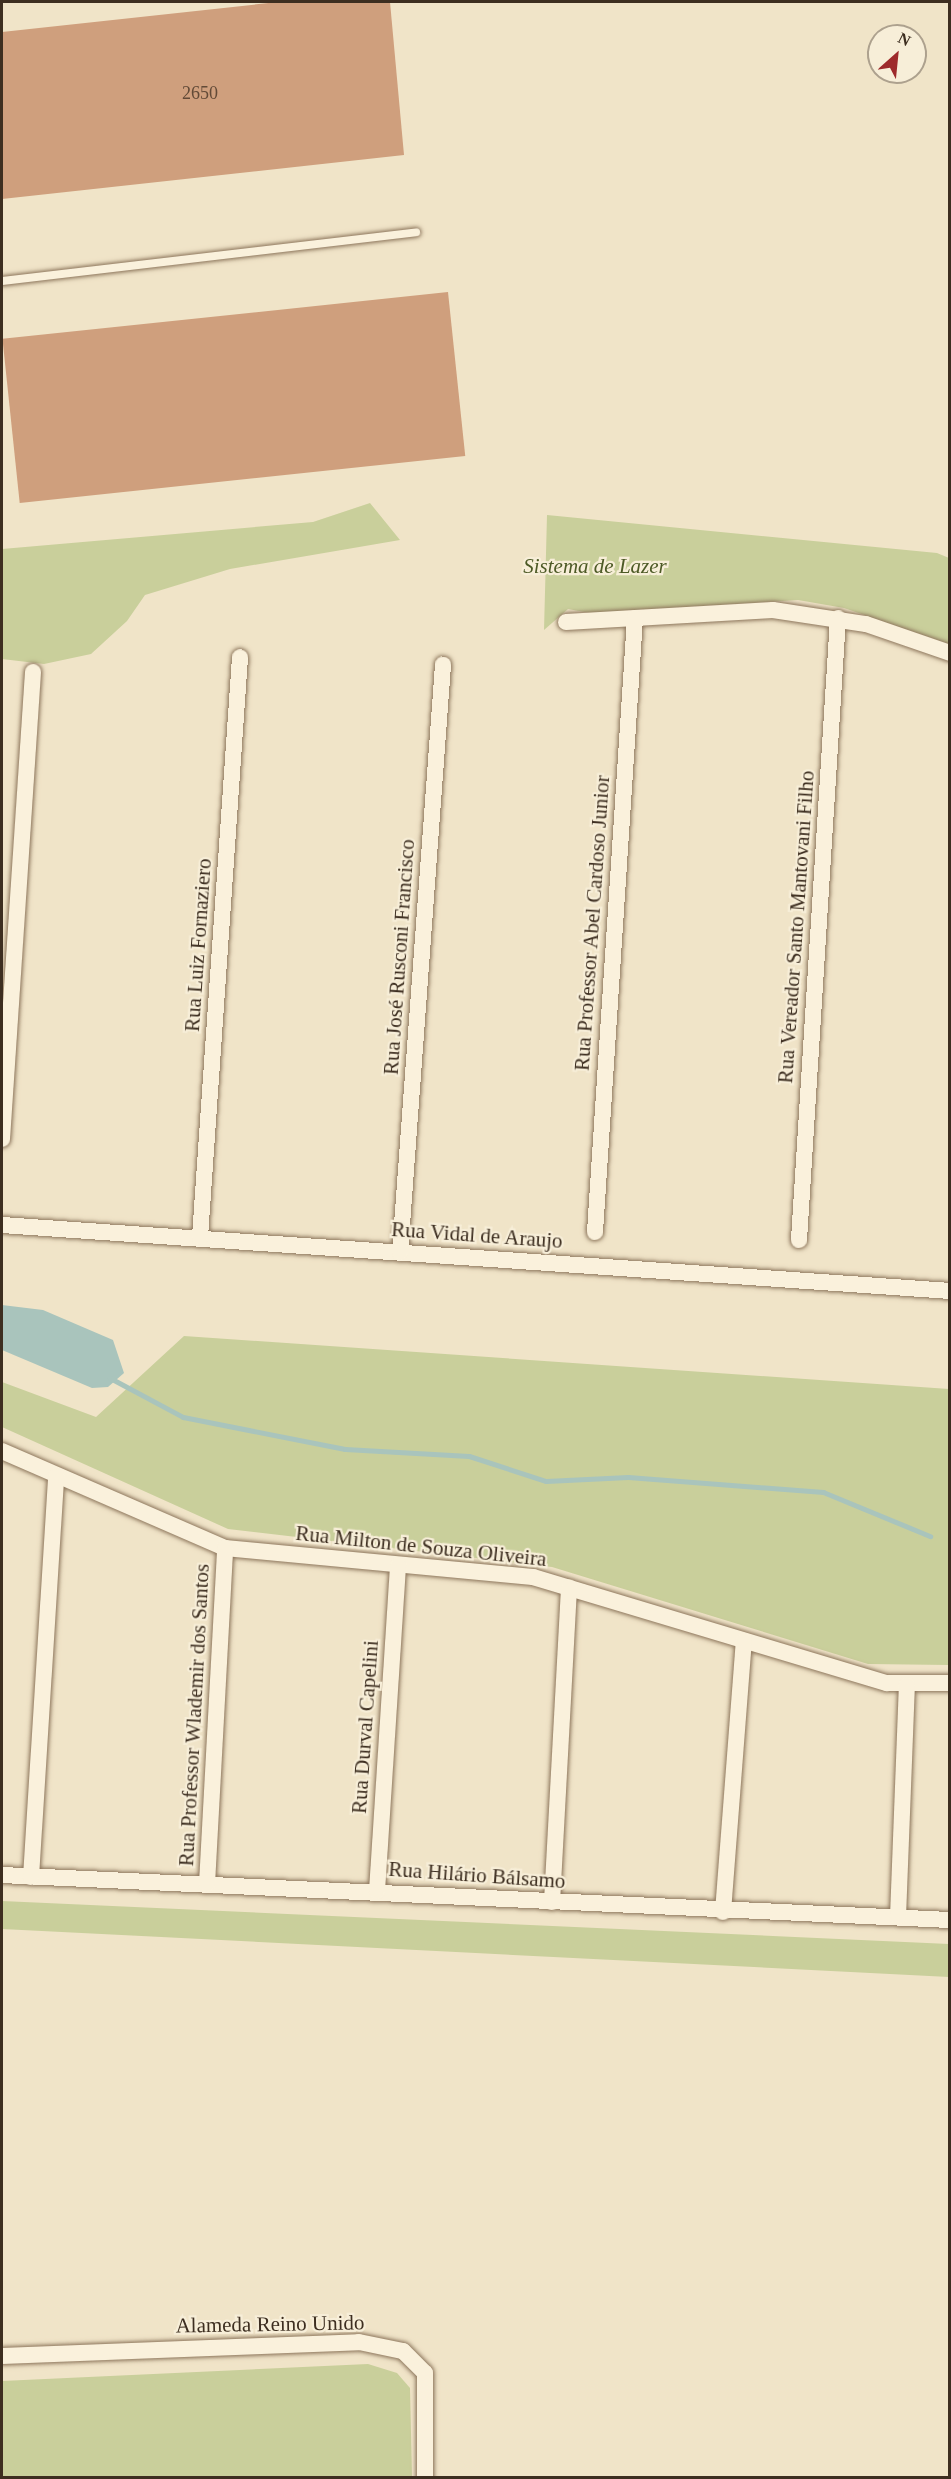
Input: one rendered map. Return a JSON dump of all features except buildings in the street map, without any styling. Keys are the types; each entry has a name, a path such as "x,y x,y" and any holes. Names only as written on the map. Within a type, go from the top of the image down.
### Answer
{"street":[{"path":"566,622 773,610 838,618 950,653"},
{"name":"Rua Professor Abel Cardoso Junior","path":"594,1232 635,618"},
{"name":"Rua Vereador Santo Mantovani Filho","path":"799,1240 838,618"},
{"name":"Rua Luiz Fornaziero","path":"200,1237 240,657"},
{"name":"Rua José Rusconi Francisco","path":"400,1252 443,664"},
{"path":"2,1139 33,672"},
{"name":"Rua Vidal de Araujo","path":"2,1225 950,1291"},
{"name":"Rua Milton de Souza Oliveira","path":"2,1451 225,1548 533,1577 744,1641 907,1685 950,1683"},
{"path":"31,1877 56,1476"},
{"name":"Rua Professor Wlademir dos Santos","path":"207,1884 225,1548"},
{"name":"Rua Durval Capelini","path":"377,1891 398,1566"},
{"path":"552,1902 569,1587"},
{"path":"723,1912 744,1641"},
{"path":"898,1917 907,1685"},
{"name":"Rua Hilário Bálsamo","path":"2,1875 377,1891 723,1912 950,1920"},
{"name":"Alameda Reino Unido","path":"2,2356 359,2342 403,2351 425,2373 425,2478"}],"lane":[{"path":"2,281 416,232"}],"green space":[{"path":"370,503 400,540 230,569 145,595 127,621 91,654 44,664 2,659 2,549 313,522"},
{"name":"Sistema de Lazer","path":"547,515 937,553 949,558 949,644 844,608 798,600 590,613 568,609 544,630"},
{"path":"184,1336 949,1389 949,1665 868,1664 552,1567 228,1529 2,1427 2,1382 96,1417"},
{"path":"2,1901 949,1944 949,1977 2,1929"},
{"path":"368,2364 397,2373 410,2388 412,2477 2,2477 2,2381"}],"water":[{"path":"2,1305 43,1310 113,1340 124,1373 108,1387 92,1388 2,1350"}],"waterway":[{"path":"110,1378 183,1417 345,1449 469,1456 546,1481 628,1477 823,1492 930,1536"}]}
